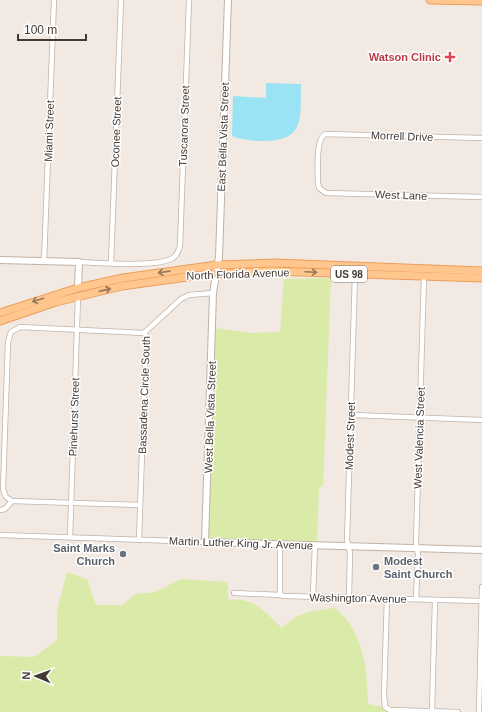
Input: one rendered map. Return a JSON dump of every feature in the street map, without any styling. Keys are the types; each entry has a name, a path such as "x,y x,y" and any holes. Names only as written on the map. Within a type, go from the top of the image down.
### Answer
{"main road":[{"path":"431,0 482,1"},
{"name":"North Florida Avenue","path":"0,313 78,288 146,274 217,265 267,263 482,271"},
{"path":"355,274 357,271 392,271 404,268"},
{"name":"North Florida Avenue","path":"0,321 56,302 146,282 216,274 270,272 482,278"},
{"path":"432,276 441,273 482,274"}],"street":[{"name":"Miami Street","path":"44,262 54,0"},
{"name":"Oconee Street","path":"111,263 121,0"},
{"name":"Tuscarora Street","path":"111,263 135,264 168,260 174,257 180,246 189,0"},
{"name":"East Bella Vista Street","path":"216,274 221,212 228,0"},
{"name":"Morrell Drive","path":"320,189 318,183 319,143 322,136 330,134 482,138"},
{"name":"West Lane","path":"320,189 326,193 482,197"},
{"path":"0,260 111,263"},
{"path":"78,288 79,262"},
{"name":"West Bella Vista Street","path":"205,542 213,293 216,274"},
{"name":"Modest Street","path":"349,598 349,546 347,540 355,274"},
{"name":"West Valencia Street","path":"416,599 424,276"},
{"name":"Bassadena Circle South","path":"138,540 146,336 144,333 181,299 189,295 213,293"},
{"name":"Pinehurst Street","path":"70,537 78,297"},
{"path":"140,505 12,501 6,497 1,490 8,337 13,330 20,327 144,333"},
{"path":"351,418 353,415 482,420"},
{"path":"0,510 5,508 12,501"},
{"name":"Martin Luther King Jr. Avenue","path":"0,534 138,540 482,550"},
{"path":"280,544 280,594"},
{"path":"313,596 315,545"},
{"path":"479,712 481,692 482,587"},
{"name":"Washington Avenue","path":"234,593 482,602"},
{"path":"387,598 384,698 387,708 458,712"},
{"path":"432,711 435,600"}],"green space":[{"path":"331,278 323,486 319,488 317,543 208,539 215,328 250,333 280,332 284,279"},
{"path":"67,572 87,579 96,605 122,605 135,594 155,592 181,579 228,582 228,600 245,601 258,606 282,628 288,622 300,615 335,608 345,618 358,640 365,665 368,704 383,707 386,711 390,712 0,712 0,656 34,657 57,640 57,611"}],"water":[{"path":"266,83 301,84 300,116 294,131 288,136 278,140 248,140 232,136 233,96 266,98"}],"place":[{"name":"Watson Clinic","path":"450,57"},
{"name":"Saint Marks Church","path":"123,554"},
{"name":"Modest Saint Church","path":"376,567"}]}
